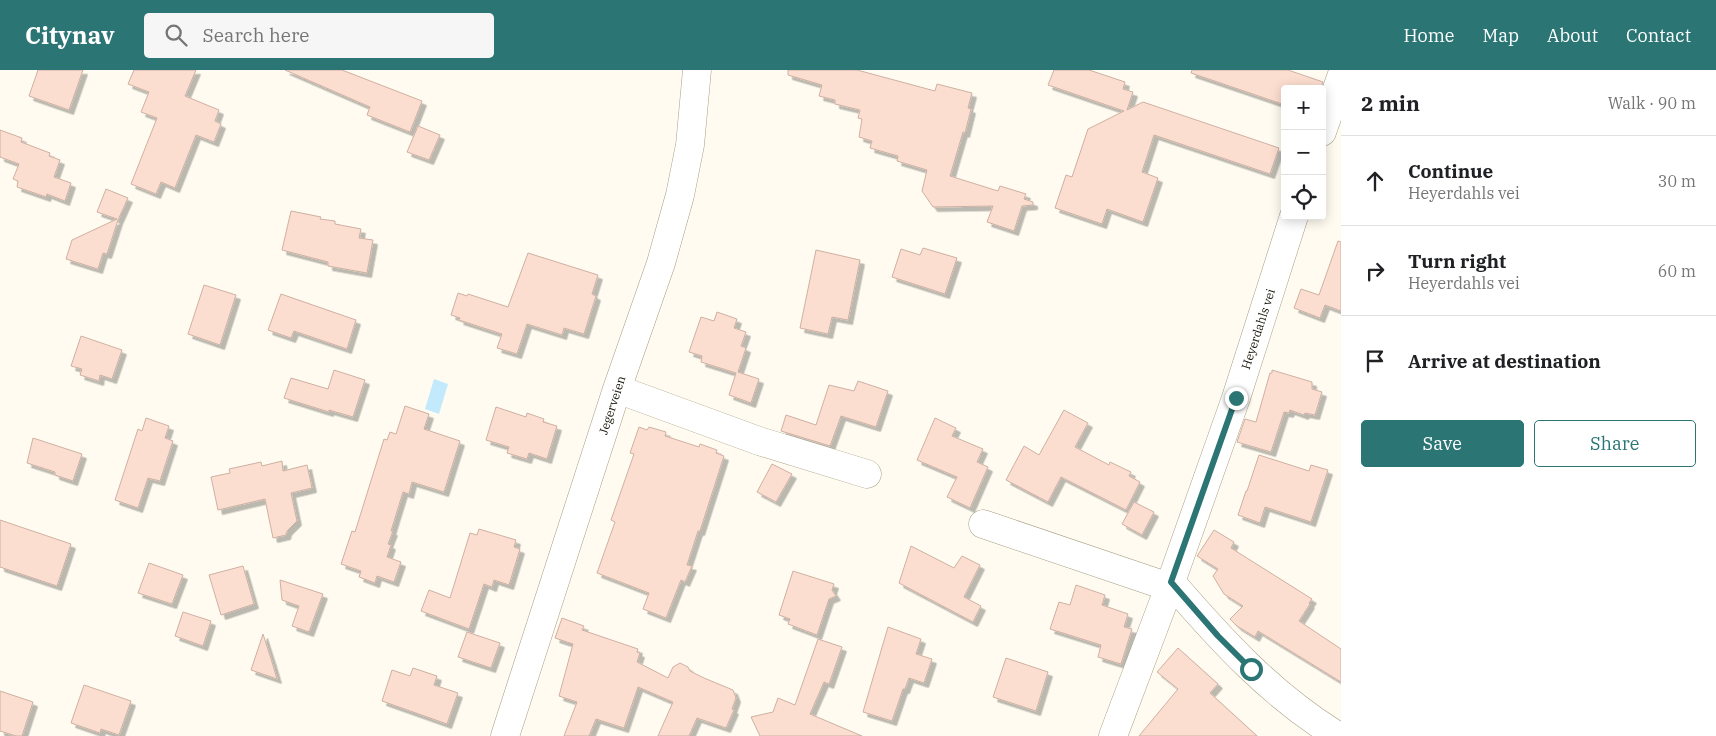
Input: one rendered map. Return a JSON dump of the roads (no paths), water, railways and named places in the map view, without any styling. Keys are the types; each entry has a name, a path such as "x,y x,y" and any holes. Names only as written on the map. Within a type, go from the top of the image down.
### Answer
{"street":[{"name":"Jegerveien","path":"505,736 616,389 661,262 680,195 690,145 697,70"},
{"path":"1323,130 1341,77"},
{"name":"Heyerdahls vei","path":"1113,736 1170,584 1236,398 1293,220"},
{"path":"616,389 759,441 867,474"},
{"path":"983,524 1170,584 1251,669 1287,700 1338,736"}],"water":[{"path":"434,379 448,384 439,414 425,409"}]}
